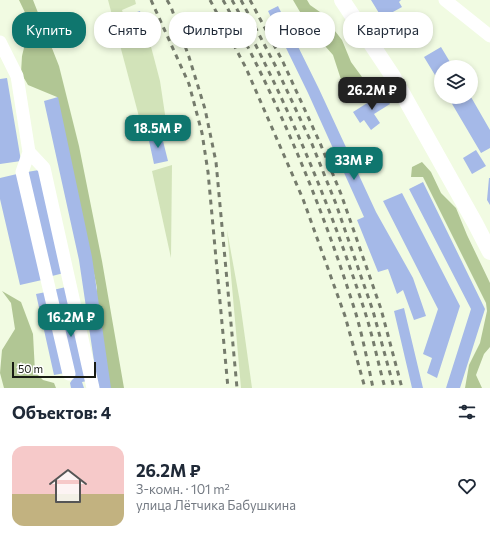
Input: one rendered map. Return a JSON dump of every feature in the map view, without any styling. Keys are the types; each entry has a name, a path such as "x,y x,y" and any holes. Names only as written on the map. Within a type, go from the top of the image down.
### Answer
{"main road":[{"path":"342,0 392,76 490,252"}],"lane":[{"path":"445,0 488,31"},
{"path":"0,42 5,63 17,76 29,152 22,172 69,374"},
{"path":"29,152 44,168 93,388"}],"green space":[{"path":"19,0 33,0 38,12 25,12"},
{"path":"108,0 135,0 136,4 122,10 123,12 111,12"},
{"path":"293,0 307,0 310,5 320,12 300,12"},
{"path":"335,31 342,40 343,48 345,48 351,62 362,77 358,94 350,102 348,101 333,55 327,48 335,48"},
{"path":"24,48 52,48 59,66 79,146 102,261 124,388 109,388 93,313 97,288 57,97 28,85 21,73"},
{"path":"121,48 151,48 160,81 166,121 142,128"},
{"path":"422,162 431,172 441,193 456,208 490,283 490,347 484,354 476,375 482,388 465,388 469,365 480,343 487,311 486,303 423,177 411,177 412,167"},
{"path":"172,165 171,258 152,171"},
{"path":"227,230 240,302 252,388 241,388"},
{"path":"2,291 21,302 33,334 35,372 43,380 54,383 56,388 4,388 0,373 2,350 15,329 11,303"}],"building":[{"path":"371,0 401,0 399,2 402,7 393,12 378,12"},
{"path":"278,6 281,12 268,12"},
{"path":"441,47 449,60 434,60 434,73 424,57"},
{"path":"286,48 299,48 376,212 413,278 426,316 414,320 403,290 397,294 388,269 378,272 357,220 364,217"},
{"path":"7,78 21,161 0,164 0,79"},
{"path":"383,93 390,104 374,114 380,123 371,130 364,120 360,123 353,112"},
{"path":"58,97 92,257 111,388 98,388 79,260 44,101"},
{"path":"452,104 475,104 490,130 490,148 481,153"},
{"path":"161,133 168,161 154,164 148,136"},
{"path":"476,150 486,166 472,174 463,158"},
{"path":"39,170 64,273 52,276 27,172"},
{"path":"17,174 42,280 20,285 0,199 0,178"},
{"path":"490,178 490,205 487,200"},
{"path":"423,182 485,309 460,388 446,388 471,309 409,189"},
{"path":"402,193 460,306 437,378 427,373 432,358 423,354 438,309 383,201"},
{"path":"66,287 87,381 82,382 84,388 71,388 70,383 74,377 53,290"},
{"path":"46,292 65,373 54,375 36,294"},
{"path":"404,308 423,388 412,388 394,311"}],"railway":[{"path":"151,0 189,84 202,133 208,172 228,388"},
{"path":"167,0 171,7 189,57 205,109 216,162 237,388"},
{"path":"210,0 246,68 303,199 345,316 365,388"},
{"path":"223,0 280,115 329,233 356,314 373,388"},
{"path":"232,0 271,75 322,192 365,312 385,388"},
{"path":"241,0 275,65 312,144 336,204 373,311 394,388"},
{"path":"250,0 283,62 320,143 341,194 381,309 402,388"}]}
